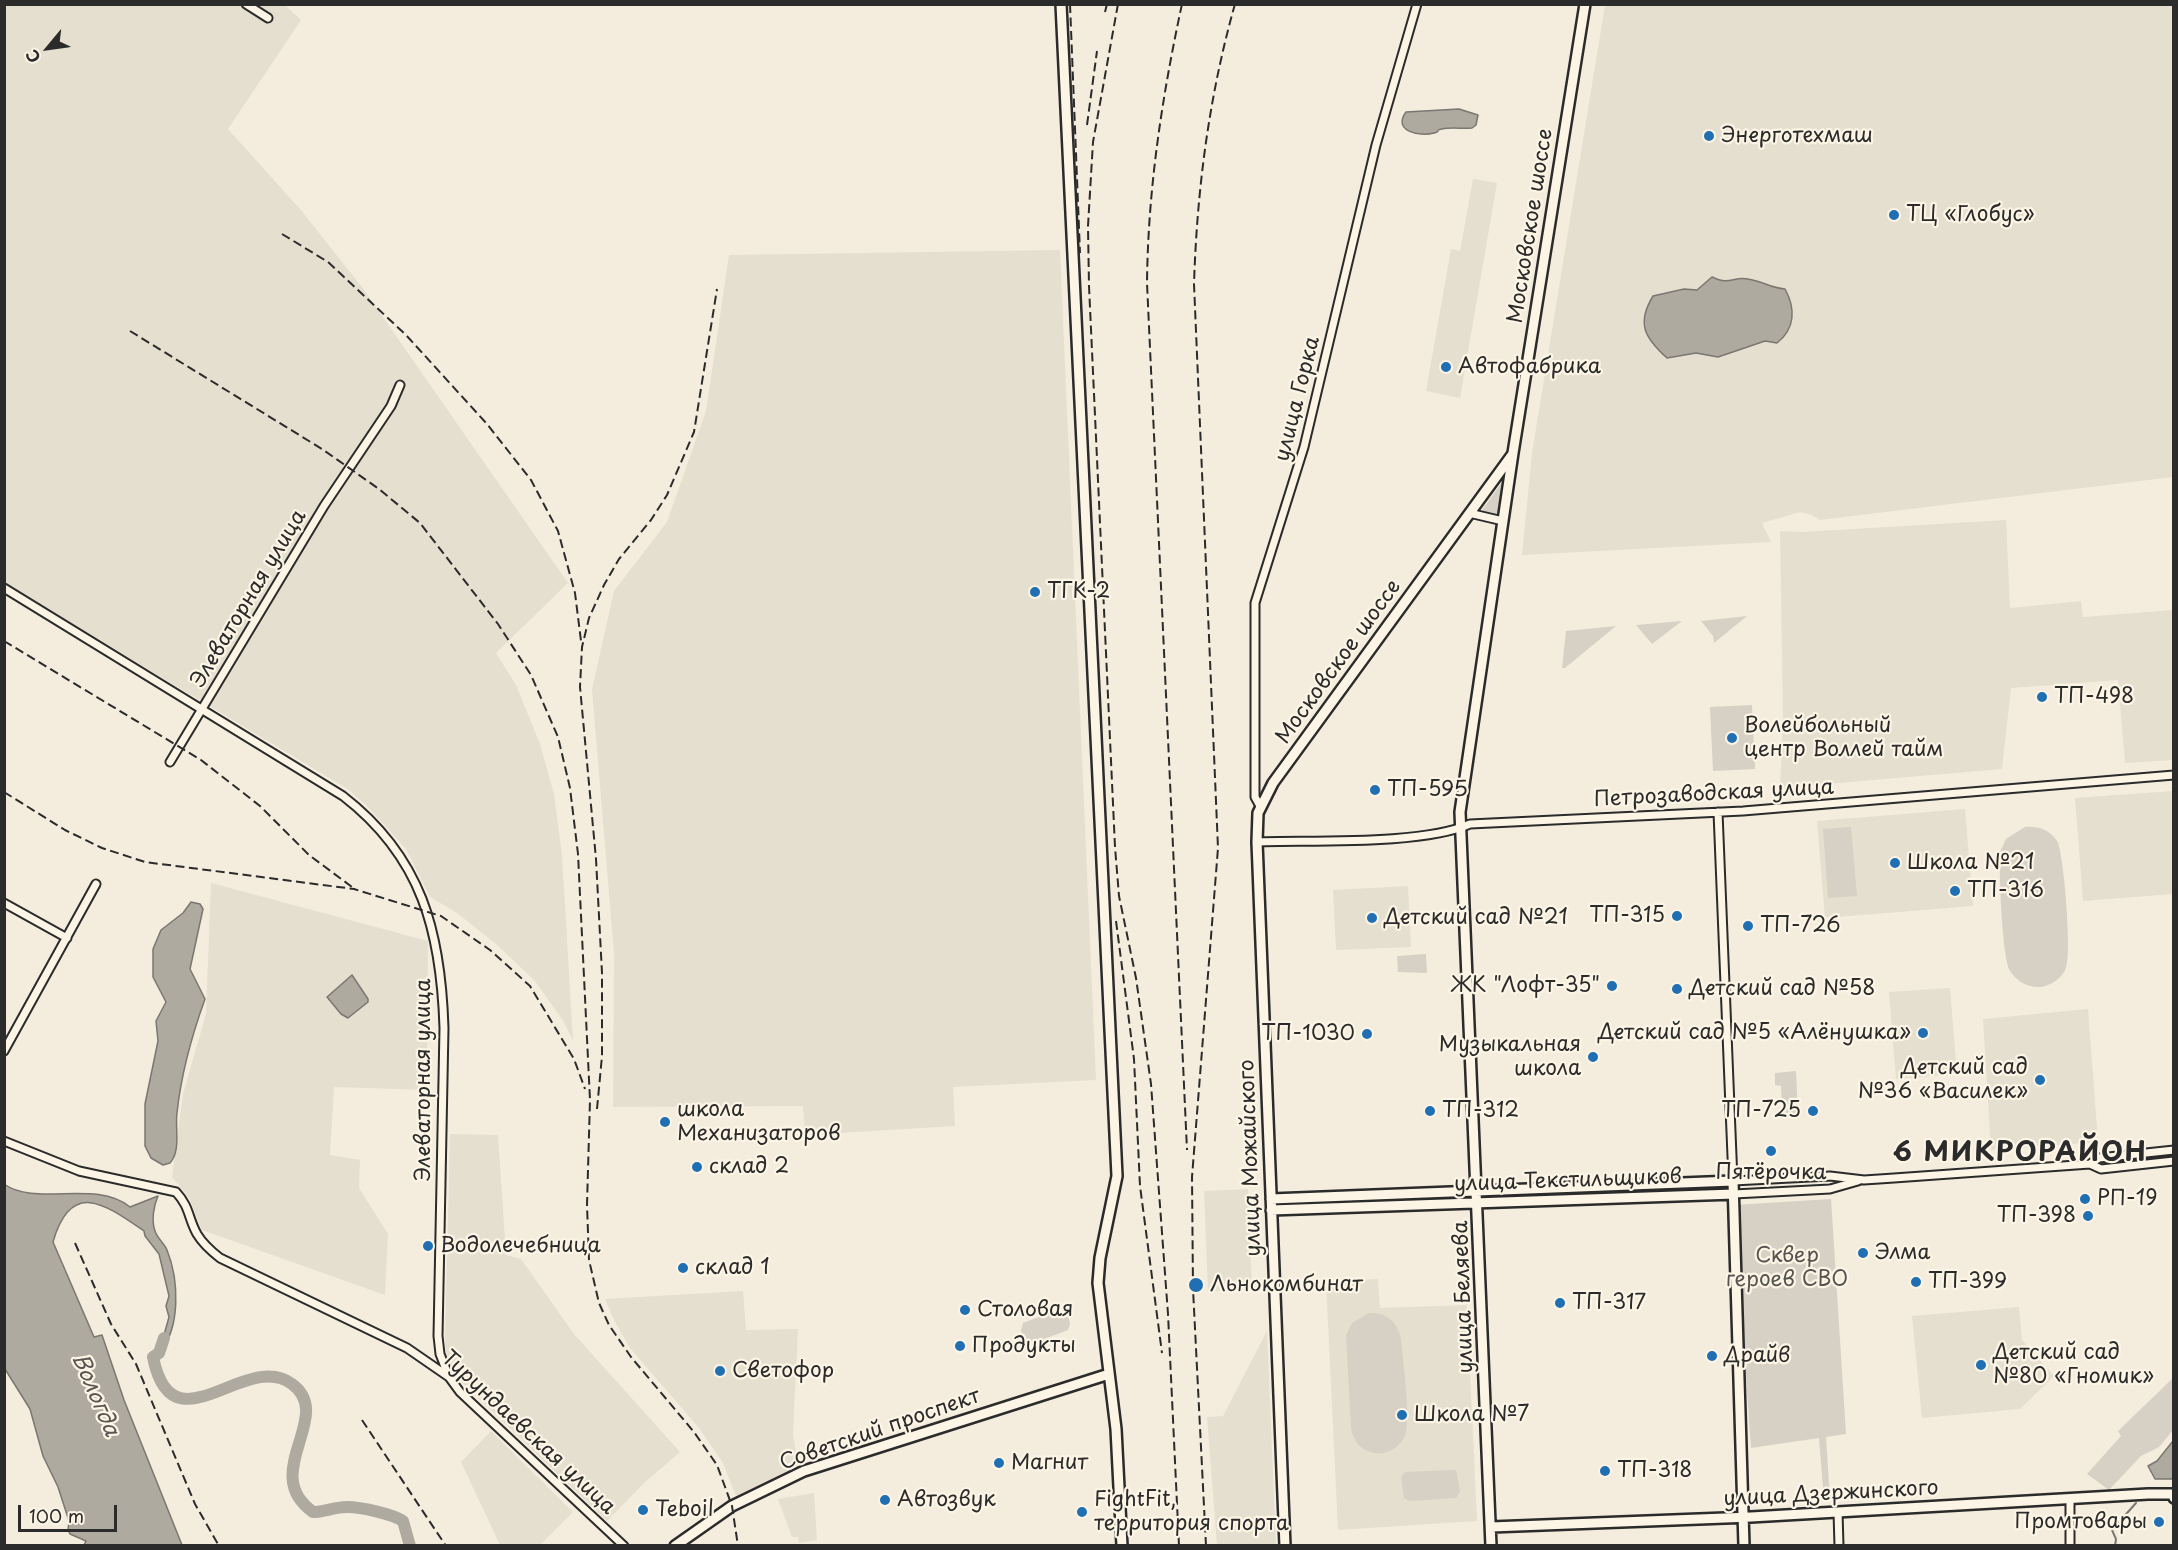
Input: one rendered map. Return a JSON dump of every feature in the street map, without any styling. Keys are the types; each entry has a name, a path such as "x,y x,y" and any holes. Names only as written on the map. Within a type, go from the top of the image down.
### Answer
{"street":[{"path":"246,4 268,18"},
{"path":"1061,4 1117,1176 1115,1195 1100,1258 1098,1283 1104,1375 1114,1408 1122,1545"},
{"name":"улица Горка","path":"1260,806 1255,797 1255,603 1304,447 1376,145 1417,4"},
{"name":"Московское шоссе","path":"1460,828 1464,772 1585,4"},
{"name":"Элеваторная улица","path":"170,762 324,506 372,437 400,385"},
{"name":"Московское шоссе","path":"1260,806 1273,783 1513,453"},
{"path":"1469,513 1503,521"},
{"name":"Элеваторная улица","path":"4,588 203,710 363,812 398,852 414,876 427,906 438,953 443,995 438,1336 440,1354 449,1377"},
{"name":"Петрозаводская улица","path":"1257,842 1386,837 1450,832 1470,824 1718,812 2174,776"},
{"name":"улица Можайского","path":"1260,806 1257,842 1285,1545"},
{"path":"1718,812 1734,1194 1744,1545"},
{"name":"улица Беляева","path":"1460,828 1478,1201 1491,1545"},
{"path":"4,1051 96,884"},
{"path":"4,903 68,938"},
{"name":"Турундаевская улица","path":"4,1141 79,1171 176,1192 187,1204 196,1233 220,1258 407,1348 449,1377 460,1392 624,1545"},
{"name":"улица Текстильщиков","path":"2091,1164 2099,1158 2174,1150"},
{"name":"улица Текстильщиков","path":"1271,1199 1830,1176 1864,1180 2091,1164 2101,1169 2174,1161"},
{"path":"1830,1176 1830,1189"},
{"name":"улица Текстильщиков","path":"1271,1210 1478,1201 1734,1194 1830,1189 1864,1180"},
{"name":"Советский проспект","path":"675,1545 732,1506 804,1471 1104,1375"},
{"name":"улица Дзержинского","path":"1491,1527 1743,1517 2173,1495"},
{"path":"2070,1501 2070,1545"},
{"path":"1838,1512 1839,1545"}],"shaded area":[{"path":"4,5 285,5 301,20 228,129 300,209 362,287 568,583 496,653 516,685 540,744 554,794 562,855 573,1041 564,1022 535,981 496,944 457,913 430,897 406,849 368,807 349,790 5,583"},
{"path":"1605,5 2173,5 2173,477 1820,520 1800,512 1762,523 1771,542 1522,555 1532,453"},
{"path":"1473,179 1497,183 1460,398 1426,391 1451,249 1460,251"},
{"path":"1060,250 1096,1080 953,1087 955,1126 805,1135 803,1106 613,1107 614,953 592,689 614,591 667,522 706,411 729,255"},
{"path":"2006,520 2010,608 2081,601 2083,617 2173,610 2173,760 2125,763 2118,680 2011,688 2002,769 1780,788 1783,722 1780,531 1802,532"},
{"path":"2173,791 2173,894 2083,901 2075,798"},
{"name":"Школа №21","path":"1965,809 1973,906 1825,918 1817,821"},
{"path":"211,883 428,941 427,1090 334,1087 330,1155 360,1160 359,1188 388,1234 385,1295 202,1230 189,1198 172,1177 183,1094 206,1014"},
{"name":"Детский сад №21","path":"1408,886 1411,947 1336,950 1333,890"},
{"name":"Детский сад №5 «Алёнушка»","path":"1950,988 1957,1074 1896,1079 1889,992"},
{"name":"Детский сад №36 «Василек»","path":"2088,1009 2098,1142 1991,1150 1983,1019"},
{"path":"450,1134 498,1135 506,1255 521,1259 574,1334 680,1452 644,1483 607,1521 454,1375 446,1353 445,1337"},
{"path":"1248,1189 1252,1290 1208,1291 1204,1191"},
{"name":"Школа №7","path":"1378,1279 1380,1308 1467,1305 1477,1521 1338,1530 1326,1282"},
{"path":"743,1291 746,1330 798,1329 793,1434 798,1466 736,1496 723,1463 699,1428 630,1348 605,1299"},
{"name":"Детский сад №80 «Гномик»","path":"2019,1307 2022,1340 2054,1376 2020,1409 1922,1418 1912,1316"},
{"path":"1267,1331 1276,1545 1217,1545 1207,1417 1223,1416"},
{"path":"491,1431 573,1512 540,1545 500,1545 461,1462"},
{"path":"814,1493 817,1540 799,1543 798,1537 792,1537 778,1499"}],"green space":[{"path":"1502,482 1505,483 1499,518 1480,513"},
{"path":"1747,616 1714,643 1713,636 1701,621"},
{"path":"1682,621 1652,644 1636,625"},
{"path":"1616,626 1565,668 1562,668 1566,631"},
{"name":"Волейбольный центр Воллей тайм","path":"1752,705 1755,769 1713,771 1710,707"},
{"path":"1851,827 1857,896 1828,898 1823,829"},
{"path":"2025,827 2043,830 2057,841 2065,883 2068,960 2062,975 2056,981 2041,987 2024,984 2010,971 2003,932 2000,852 2006,839"},
{"path":"1426,954 1427,973 1398,972 1397,956"},
{"path":"1796,1071 1798,1115 1777,1117 1777,1111 1782,1110 1781,1086 1775,1085 1775,1073"},
{"name":"Сквер героев СВО","path":"1831,1199 1846,1434 1826,1437 1830,1499 1824,1500 1819,1438 1751,1448 1734,1205"},
{"path":"1057,1310 1064,1312 1068,1317 1070,1323 1068,1330 1034,1343 1024,1338 1021,1331 1023,1323"},
{"path":"1369,1313 1386,1316 1397,1328 1401,1339 1406,1386 1407,1422 1404,1438 1397,1447 1381,1453 1370,1452 1359,1446 1351,1428 1346,1335 1352,1323"},
{"path":"2173,1378 2173,1430 2159,1447 2141,1456 2109,1490 2087,1474 2121,1436 2118,1431"},
{"path":"1456,1470 1460,1492 1456,1498 1409,1501 1404,1498 1401,1477 1405,1472"}],"water":[{"path":"1459,109 1478,115 1476,125 1472,128 1446,128 1434,133 1421,134 1409,131 1402,124 1406,112"},
{"path":"1712,277 1723,281 1748,279 1785,289 1791,304 1792,318 1783,337 1777,343 1765,341 1718,357 1696,353 1667,358 1653,344 1645,330 1645,315 1653,296 1684,289 1697,290"},
{"path":"191,902 200,904 203,909 190,969 205,999 191,1041 181,1084 175,1152 170,1163 163,1165 151,1158 145,1146 145,1104 158,1041 156,1021 166,1002 153,977 153,949 161,930 183,913"},
{"path":"352,975 368,1002 348,1018 341,1014 327,997"},
{"name":"Вологда","path":"4,1184 32,1193 100,1195 116,1199 130,1207 158,1196 153,1222 157,1236 167,1250 176,1289 171,1331 159,1353 169,1317 166,1306 169,1296 159,1254 145,1236 144,1231 103,1206 91,1203 79,1204 69,1210 60,1222 53,1242 94,1337 102,1335 124,1400 182,1545 84,1545 86,1541 70,1534 68,1530 69,1521 58,1487 43,1456 30,1409 5,1369"},
{"path":"2173,1441 2173,1479 2155,1479 2148,1466 2157,1461"}],"waterway":[{"path":"164,1338 159,1353 153,1357 163,1384 176,1397 193,1399 254,1379 274,1377 292,1384 303,1397 306,1412 294,1463 293,1480 298,1497 313,1512 353,1507 398,1518 403,1521 410,1546"},
{"path":"2115,1546 2116,1539 2112,1530 2136,1503"}],"railway":[{"path":"1070,4 1080,253"},
{"path":"1105,12 1107,4"},
{"path":"1118,4 1093,142 1088,226 1089,286 1115,847 1119,896 1136,978 1151,1084 1168,1314 1179,1546"},
{"path":"1182,4 1157,143 1150,212 1147,283 1187,1150"},
{"path":"1206,1546 1193,1289 1192,1177 1218,848 1194,284 1201,178 1211,108 1235,4"},
{"path":"1087,125 1097,51"},
{"path":"282,234 328,262 406,335 487,424 531,480 558,531 575,593 581,641"},
{"path":"597,1109 602,1056 602,973 596,859 580,687 582,647 589,618 604,585 619,559 651,520 667,495 694,432 717,289"},
{"path":"130,331 322,449 379,489 420,523 498,624 531,675 558,737 570,788 578,854 590,1100 587,1205 589,1260 599,1303 609,1325 631,1357 694,1432 717,1465 732,1506 738,1546"},
{"path":"4,641 201,760 260,806 309,855 352,887"},
{"path":"4,792 65,830 102,848 145,862 354,889 441,916 490,950 530,986 574,1059 585,1089"},
{"path":"1116,921 1134,1059 1140,1186 1162,1353"},
{"path":"75,1243 111,1324 136,1364 195,1504 219,1546"},
{"path":"362,1420 446,1546"}],"place":[{"name":"Энерготехмаш","path":"1709,136"},
{"name":"ТЦ «Глобус»","path":"1894,215"},
{"name":"Автофабрика","path":"1446,367"},
{"name":"ТГК-2","path":"1035,592"},
{"name":"ТП-498","path":"2042,697"},
{"name":"Волейбольный центр Воллей тайм","path":"1732,738"},
{"name":"ТП-595","path":"1375,790"},
{"name":"Школа №21","path":"1895,863"},
{"name":"ТП-316","path":"1955,891"},
{"name":"ТП-315","path":"1677,916"},
{"name":"Детский сад №21","path":"1372,918"},
{"name":"ТП-726","path":"1748,926"},
{"name":"ЖК \"Лофт-35\"","path":"1612,986"},
{"name":"Детский сад №58","path":"1677,989"},
{"name":"Детский сад №5 «Алёнушка»","path":"1923,1033"},
{"name":"ТП-1030","path":"1367,1034"},
{"name":"Музыкальная школа","path":"1593,1057"},
{"name":"Детский сад №36 «Василек»","path":"2040,1080"},
{"name":"ТП-312","path":"1430,1111"},
{"name":"ТП-725","path":"1813,1111"},
{"name":"школа Механизаторов","path":"665,1122"},
{"name":"Пятёрочка","path":"1771,1151"},
{"name":"склад 2","path":"697,1167"},
{"name":"РП-19","path":"2085,1199"},
{"name":"ТП-398","path":"2088,1216"},
{"name":"Водолечебница","path":"428,1246"},
{"name":"Элма","path":"1863,1253"},
{"name":"склад 1","path":"683,1268"},
{"name":"ТП-399","path":"1916,1282"},
{"name":"Льнокомбинат","path":"1196,1285"},
{"name":"ТП-317","path":"1560,1303"},
{"name":"Столовая","path":"965,1310"},
{"name":"Продукты","path":"960,1346"},
{"name":"Драйв","path":"1712,1356"},
{"name":"Детский сад №80 «Гномик»","path":"1981,1365"},
{"name":"Светофор","path":"720,1371"},
{"name":"Школа №7","path":"1402,1415"},
{"name":"Магнит","path":"999,1463"},
{"name":"ТП-318","path":"1605,1471"},
{"name":"Автозвук","path":"885,1500"},
{"name":"Teboil","path":"643,1510"},
{"name":"FightFit, территория спорта","path":"1082,1512"},
{"name":"Промтовары","path":"2159,1522"}],"district":[{"name":"6 МИКРОРАЙОН","path":"2020,1154"}]}
